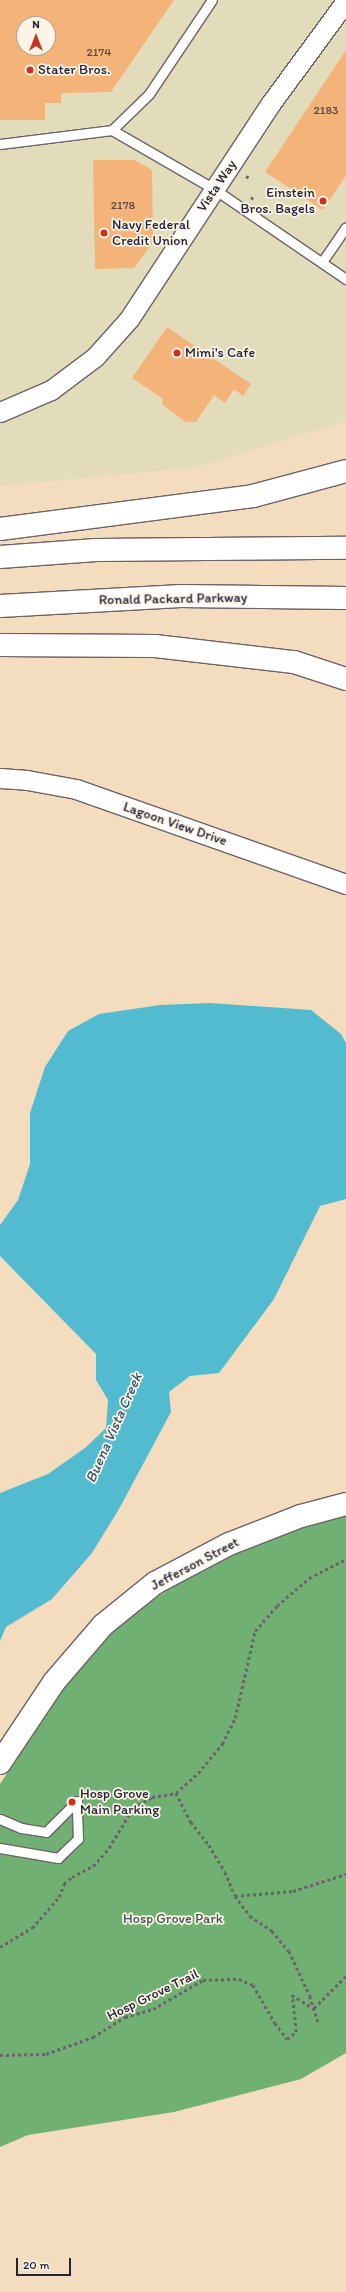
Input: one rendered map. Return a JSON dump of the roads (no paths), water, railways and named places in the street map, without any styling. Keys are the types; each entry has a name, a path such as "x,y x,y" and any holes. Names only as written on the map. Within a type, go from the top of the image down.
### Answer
{"main road":[{"path":"0,529 253,496 346,470"},
{"path":"0,557 96,550 346,548"},
{"name":"Ronald Packard Parkway","path":"0,606 181,596 346,598"},
{"path":"0,645 155,646 294,662 346,679"},
{"name":"Jefferson Street","path":"0,1763 54,1682 103,1625 155,1583 228,1544 301,1516 346,1504"}],"street":[{"name":"Vista Way","path":"0,412 51,390 96,357 129,318 271,103 346,1"},
{"name":"Lagoon View Drive","path":"0,778 27,780 76,789 346,884"}],"lane":[{"path":"0,144 112,130 149,94 212,0"},
{"path":"112,130 214,189 346,279"},
{"path":"322,262 346,228"},
{"path":"0,1819 21,1828 46,1832 77,1801 78,1839 58,1858 0,1848"}],"water":[{"name":"Buena Vista Creek","path":"210,1003 311,1010 341,1034 346,1043 346,1199 320,1206 274,1299 219,1373 190,1376 169,1392 171,1412 119,1509 92,1553 52,1599 6,1627 0,1641 0,1493 48,1474 85,1448 106,1428 108,1400 96,1380 96,1354 0,1256 0,1225 18,1200 30,1164 30,1113 45,1067 68,1031 99,1014 160,1005"}],"place":[{"name":"Stater Bros.","path":"30,70"},
{"name":"Einstein Bros. Bagels","path":"323,201"},
{"name":"Navy Federal Credit Union","path":"104,233"},
{"name":"Mimi's Cafe","path":"177,353"},
{"name":"Hosp Grove Main Parking","path":"72,1802"}],"park label":[{"name":"Hosp Grove Park","path":"173,1919"}]}
